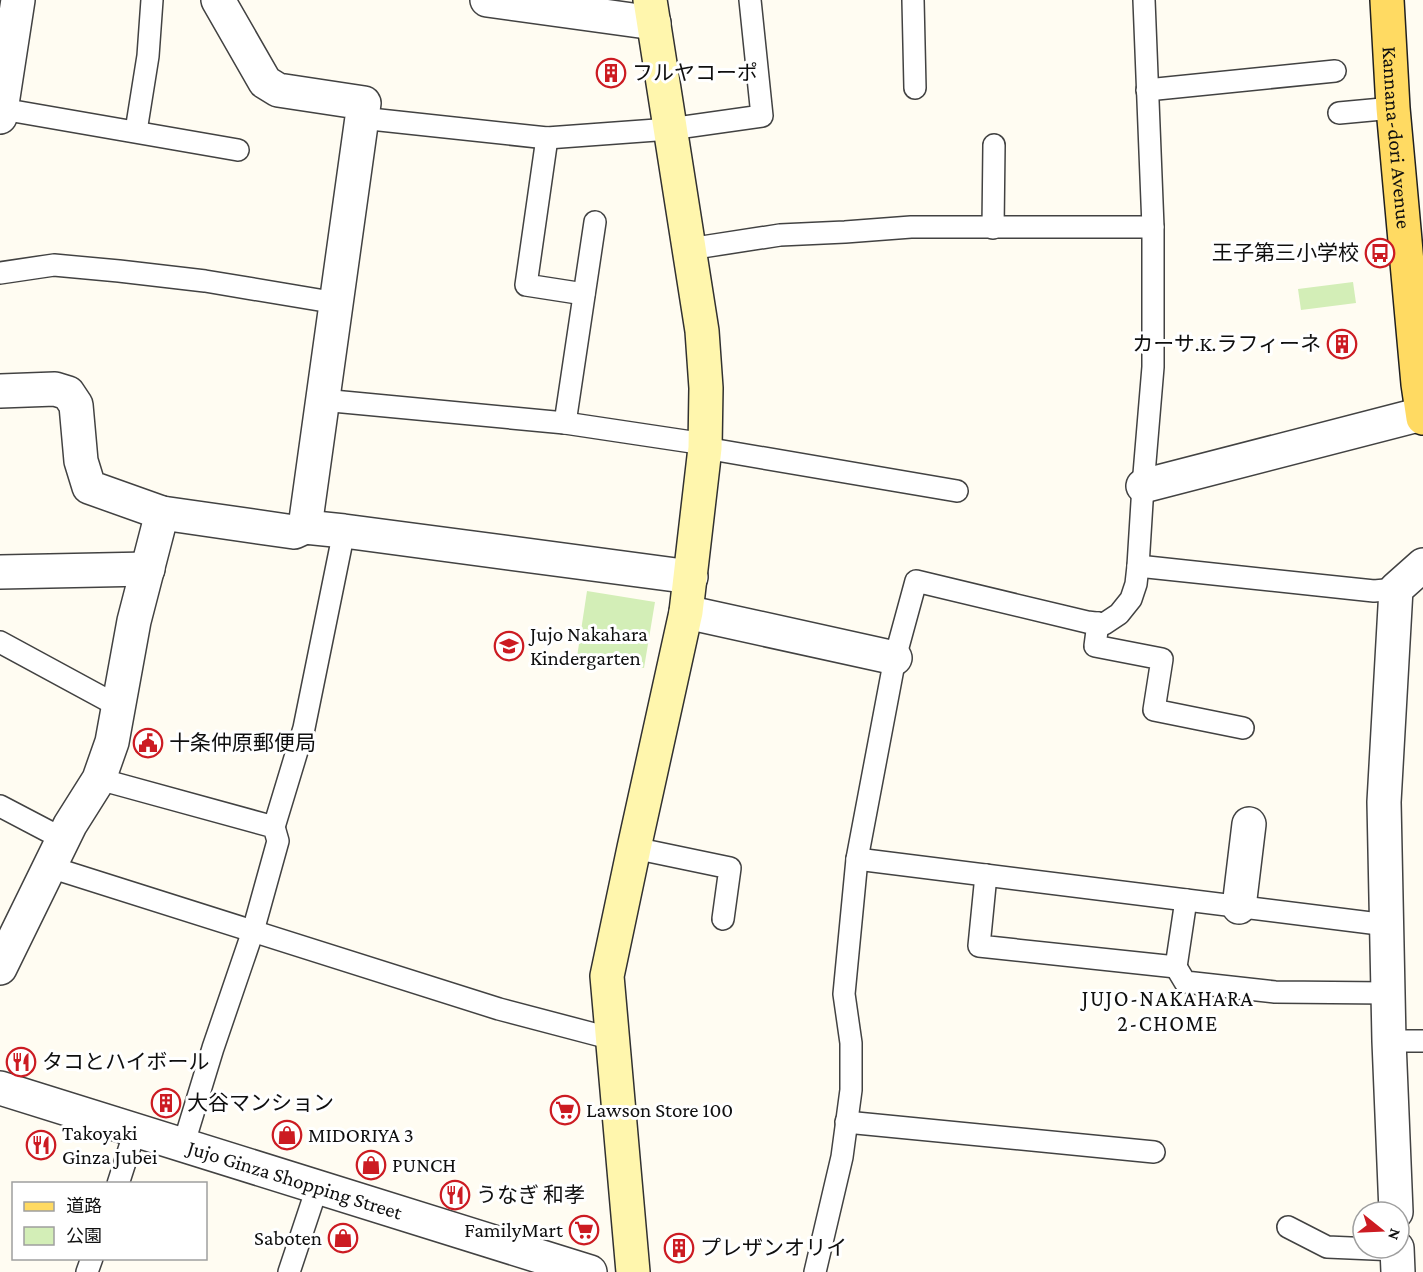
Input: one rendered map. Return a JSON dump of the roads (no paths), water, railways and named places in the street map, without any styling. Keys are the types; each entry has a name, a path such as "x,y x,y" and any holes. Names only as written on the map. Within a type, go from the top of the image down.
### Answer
{"main road":[{"name":"Kannana-dori Avenue","path":"1387,0 1393,108 1418,384 1423,416"}],"street":[{"path":"1,112 18,0"},
{"path":"218,0 265,82 278,90 364,103 305,526"},
{"path":"487,0 652,11 702,331 706,388 705,446 686,612 607,976 633,1272"},
{"path":"0,391 55,389 68,393 76,405 81,461 89,487 162,513 294,532 305,526 691,577"},
{"path":"1143,486 1423,416"},
{"path":"0,968 70,825 99,779 112,742 134,621 162,513"},
{"path":"1396,1200 1389,1041 1384,802 1396,589 1423,565"},
{"path":"0,572 148,569"},
{"path":"686,612 895,658"},
{"path":"1239,907 1249,824"},
{"name":"Jujo Ginza Shopping Street","path":"0,1088 590,1272"}],"lane":[{"path":"136,131 148,56 152,0"},
{"path":"361,118 547,138 670,129 762,116 750,0"},
{"path":"913,0 915,88"},
{"path":"815,1272 842,1157 851,1090 851,1043 844,994 857,859 895,658 916,581 1087,622 1104,624 1119,614 1131,599 1136,584 1153,367 1153,227 1144,0"},
{"path":"1147,90 1335,71"},
{"path":"1339,113 1393,108"},
{"path":"1,112 136,131 238,150"},
{"path":"547,138 526,285 584,294"},
{"path":"993,228 994,145"},
{"path":"565,423 595,222"},
{"path":"689,249 780,236 911,227 1153,227"},
{"path":"0,273 54,265 205,281 325,301 337,294"},
{"path":"322,400 565,423 957,490"},
{"path":"183,1146 213,1048 253,931 278,841 274,827 296,748 304,728 344,531"},
{"path":"1138,566 1374,591 1396,589"},
{"path":"1098,623 1095,646 1162,659 1154,710 1243,728"},
{"path":"0,642 118,706"},
{"path":"99,779 274,827"},
{"path":"0,806 56,853 253,931 499,1009 613,1040"},
{"path":"634,848 730,868 723,919"},
{"path":"857,859 1387,925"},
{"path":"986,875 979,946 1176,968"},
{"path":"1186,900 1176,968 1185,982 1275,992 1388,993"},
{"path":"1389,1041 1423,1041"},
{"path":"846,1122 1154,1152"},
{"path":"118,1182 135,1131"},
{"path":"289,1272 317,1188"},
{"path":"1288,1227 1327,1247 1351,1250"}],"place":[{"name":"フルヤコーポ","path":"611,73"},
{"name":"王子第三小学校","path":"1380,253"},
{"name":"カーサ.K.ラフィーネ","path":"1342,344"},
{"name":"Jujo Nakahara Kindergarten","path":"509,646"},
{"name":"十条仲原郵便局","path":"148,743"},
{"name":"タコとハイボール","path":"21,1062"},
{"name":"大谷マンション","path":"166,1103"},
{"name":"Lawson Store 100","path":"565,1110"},
{"name":"MIDORIYA 3","path":"287,1135"},
{"name":"Takoyaki Ginza Jubei","path":"41,1145"},
{"name":"PUNCH","path":"371,1165"},
{"name":"うなぎ 和孝","path":"455,1195"},
{"name":"FamilyMart","path":"584,1230"},
{"name":"Saboten","path":"343,1238"},
{"name":"プレザンオリイ","path":"679,1248"}],"district":[{"name":"JUJO-NAKAHARA 2-CHOME","path":"1168,1010"}]}
